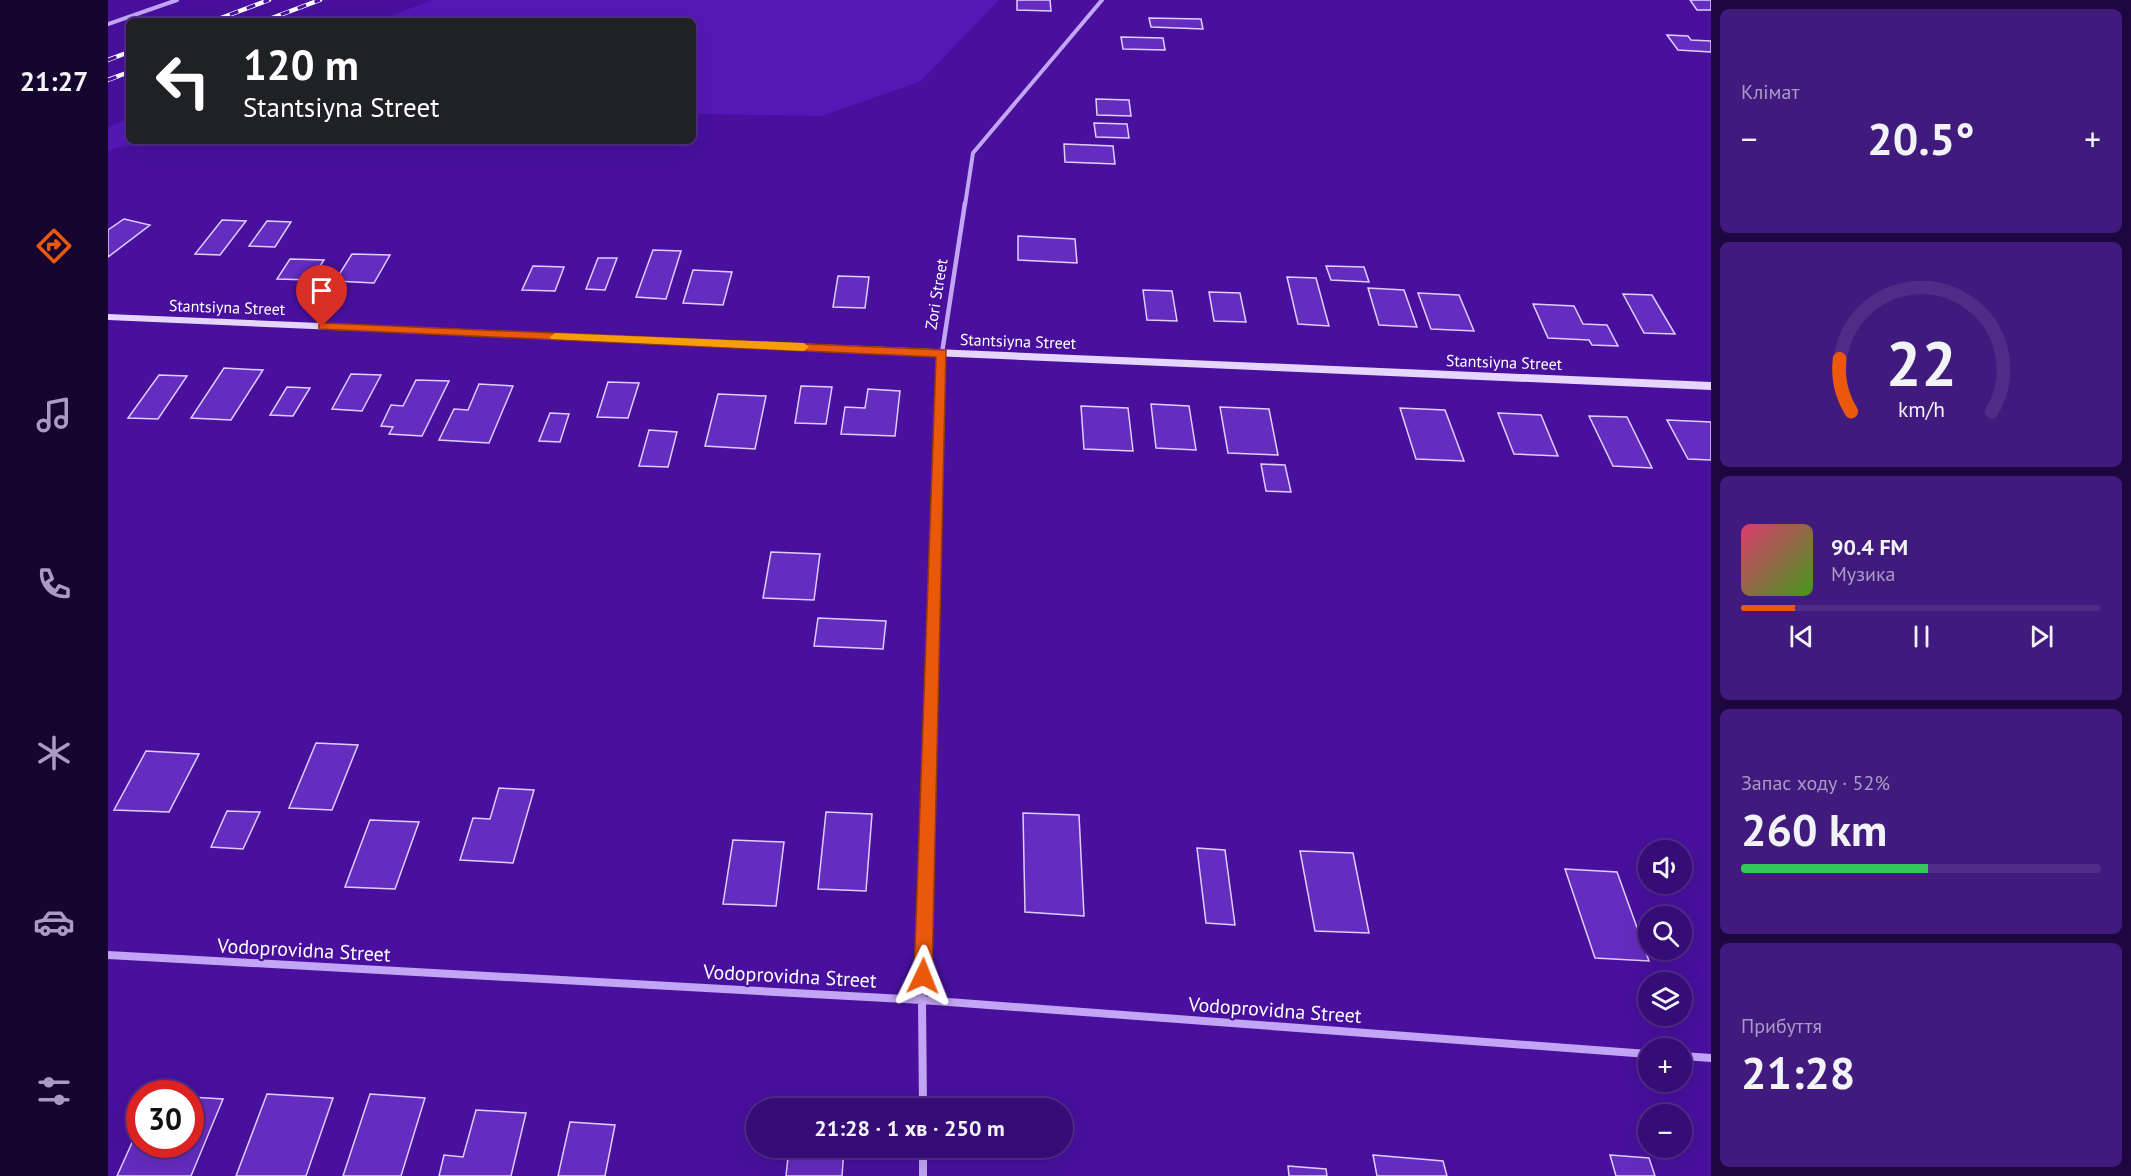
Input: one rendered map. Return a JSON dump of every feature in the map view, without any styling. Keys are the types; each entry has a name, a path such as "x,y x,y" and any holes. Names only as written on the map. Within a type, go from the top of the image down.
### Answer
{"street":[{"path":"108,24 177,0"},
{"name":"Zori Street","path":"923,1098 922,1000 942,353 973,153 1102,0"},
{"name":"Stantsiyna Street","path":"108,317 1711,386"},
{"name":"Vodoprovidna Street","path":"108,955 922,1000 1638,1053"},
{"path":"1692,1057 1711,1058"},
{"path":"923,1158 923,1176"}],"shaded area":[{"path":"432,0 999,0 921,81 822,116 696,114 696,18 386,18"},
{"path":"126,119 126,144 137,144 108,152 108,127"}],"building":[{"path":"1017,0 1050,0 1051,11 1017,10"},
{"path":"1690,0 1711,0 1711,10 1697,10"},
{"path":"1149,18 1201,19 1203,29 1151,27"},
{"path":"1667,35 1688,36 1691,40 1711,41 1711,52 1678,50"},
{"path":"1121,37 1163,38 1165,50 1123,49"},
{"path":"1096,99 1129,100 1131,116 1097,115"},
{"path":"1094,123 1127,124 1129,138 1096,137"},
{"path":"1064,144 1113,146 1115,164 1065,162"},
{"path":"124,219 150,225 108,257 108,230"},
{"path":"222,220 246,221 220,255 195,254"},
{"path":"267,221 291,222 275,247 249,246"},
{"path":"1018,236 1075,239 1077,263 1018,260"},
{"path":"653,250 681,251 666,299 636,297"},
{"path":"352,254 390,255 374,283 335,281"},
{"path":"598,258 617,258 605,290 586,289"},
{"path":"290,259 324,260 311,280 277,279"},
{"path":"533,266 564,267 555,291 522,290"},
{"path":"1326,266 1364,267 1369,282 1331,280"},
{"path":"693,270 732,272 723,305 683,303"},
{"path":"838,276 869,277 865,308 833,307"},
{"path":"1287,277 1316,278 1329,326 1298,324"},
{"path":"1368,288 1404,290 1417,327 1379,325"},
{"path":"1143,290 1172,291 1177,321 1147,320"},
{"path":"1209,292 1240,293 1246,322 1214,321"},
{"path":"1418,293 1459,295 1474,331 1431,329"},
{"path":"1623,294 1652,295 1675,334 1644,333"},
{"path":"1533,304 1574,306 1583,324 1607,325 1618,346 1592,345 1589,340 1548,338"},
{"path":"224,368 263,370 231,420 191,418"},
{"path":"351,374 381,375 362,411 332,409"},
{"path":"159,375 187,376 158,419 128,418"},
{"path":"416,380 449,381 422,436 389,434 393,427 381,426 391,405 403,406"},
{"path":"608,382 639,383 628,418 597,417"},
{"path":"479,384 513,386 489,443 439,440 454,409 468,410"},
{"path":"801,386 832,387 826,424 795,423"},
{"path":"287,387 310,388 293,416 270,415"},
{"path":"868,389 900,391 895,436 841,434 845,407 865,408"},
{"path":"718,394 766,396 755,449 705,446"},
{"path":"1151,404 1189,406 1196,450 1156,448"},
{"path":"1081,406 1128,408 1133,451 1084,449"},
{"path":"1220,407 1269,409 1278,455 1228,453"},
{"path":"1400,408 1445,410 1464,461 1416,459"},
{"path":"550,413 569,414 560,442 539,441"},
{"path":"1498,413 1541,415 1558,456 1514,454"},
{"path":"1589,416 1627,417 1652,468 1613,466"},
{"path":"1667,420 1711,422 1711,460 1688,459"},
{"path":"649,430 677,432 668,467 639,466"},
{"path":"1261,464 1285,465 1291,492 1266,491"},
{"path":"771,552 820,554 814,600 763,598"},
{"path":"818,618 886,621 883,649 814,646"},
{"path":"316,743 358,745 332,810 289,808"},
{"path":"146,751 199,754 169,812 114,810"},
{"path":"499,788 534,790 513,863 460,860 473,818 490,819"},
{"path":"227,811 260,812 243,849 211,847"},
{"path":"826,812 872,814 866,891 818,889"},
{"path":"1023,813 1079,815 1084,916 1025,912"},
{"path":"370,820 419,822 395,889 345,887"},
{"path":"733,840 784,842 776,906 723,904"},
{"path":"1197,848 1225,850 1235,925 1206,923"},
{"path":"1300,851 1353,853 1369,933 1315,931"},
{"path":"1565,869 1617,872 1638,930 1638,960 1649,961 1595,958"},
{"path":"267,1094 333,1098 306,1176 236,1176"},
{"path":"370,1094 425,1098 401,1176 343,1176"},
{"path":"204,1098 223,1099 204,1145"},
{"path":"476,1110 526,1113 511,1176 439,1176 444,1155 463,1157"},
{"path":"570,1122 615,1125 605,1176 558,1176"},
{"path":"1373,1155 1443,1161 1447,1176 1377,1176"},
{"path":"1610,1155 1649,1158 1655,1176 1616,1176"},
{"path":"126,1156 126,1158 198,1158 191,1176 117,1176"},
{"path":"788,1158 843,1158 842,1176 786,1176"},
{"path":"1288,1166 1326,1169 1327,1176 1289,1176"}],"railway":[{"path":"221,18 269,0"},
{"path":"272,18 320,0"},
{"path":"108,60 126,53"},
{"path":"108,80 126,73"}],"slow traffic":[{"path":"555,337 804,347"}],"route":[{"path":"322,327 942,353 923,976"}]}
